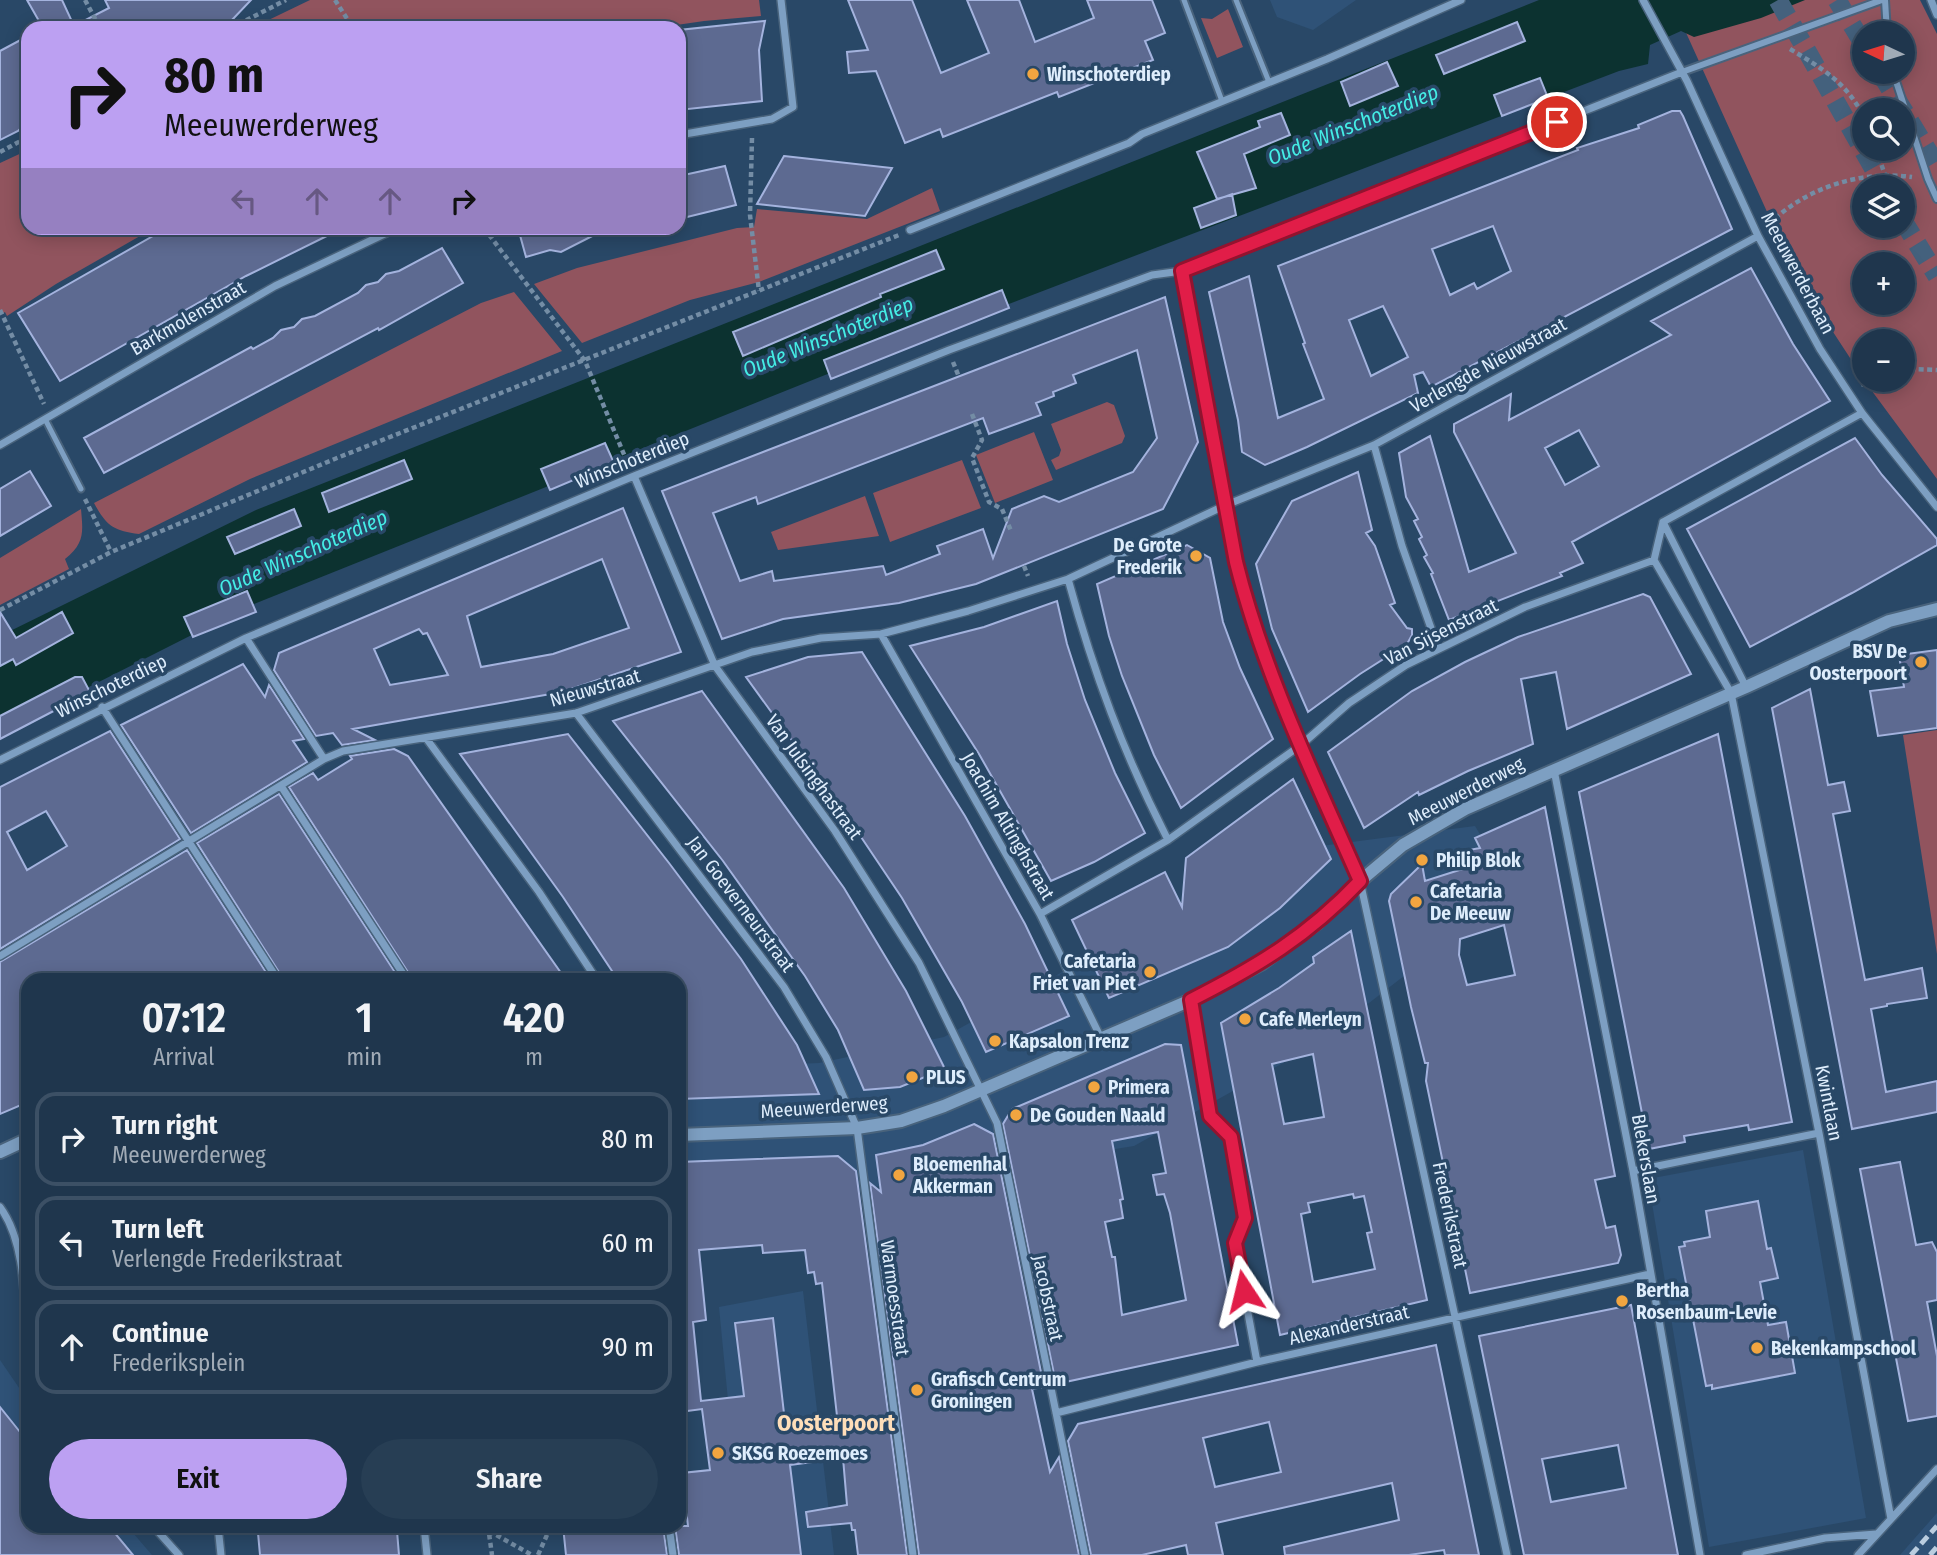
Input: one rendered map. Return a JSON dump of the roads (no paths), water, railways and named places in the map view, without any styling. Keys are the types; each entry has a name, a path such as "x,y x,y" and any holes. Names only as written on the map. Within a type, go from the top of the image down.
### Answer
{"street":[{"path":"686,134 772,119 793,107 781,0"},
{"path":"910,230 1129,143 1142,134 1461,0"},
{"name":"Meeuwerderbaan","path":"1643,0 1673,53 1758,236 1820,349 1862,414 1937,507"},
{"path":"1682,72 1884,0 1886,21"},
{"path":"1931,0 1937,15"},
{"name":"Winschoterdiep","path":"0,760 246,638 634,476 949,350 1152,275 1182,271 1682,72"},
{"path":"1897,84 1937,199"},
{"name":"Barkmolenstraat","path":"0,445 275,286 382,235"},
{"name":"Verlengde Nieuwstraat","path":"1226,505 1374,445 1758,236"},
{"name":"Frederikstraat","path":"1182,271 1217,447 1236,562 1262,654 1360,881 1507,1555"},
{"path":"1654,560 1663,522 1862,414"},
{"path":"1374,445 1402,546 1438,648"},
{"name":"Van Julsinghastraat","path":"634,476 715,666 835,831 919,962 982,1090"},
{"name":"Nieuwstraat","path":"0,956 324,759 343,751 576,713 752,652 841,635 881,634 968,611 1068,579 1226,505"},
{"path":"1663,522 1746,687"},
{"name":"Van Sijsenstraat","path":"1040,914 1168,840 1301,745 1375,685 1438,648 1525,607 1654,560"},
{"name":"Kwintlaan","path":"1654,560 1731,693 1819,1133 1891,1519"},
{"path":"1068,579 1089,654 1107,705 1125,751 1168,840"},
{"name":"Meeuwerderweg","path":"686,1135 857,1128 901,1121 982,1090 1191,1000 1261,964 1293,942 1403,845 1509,788 1746,687 1889,621 1937,609"},
{"name":"Joachim Altinghstraat","path":"881,634 1040,914 1101,1038"},
{"path":"246,638 324,759"},
{"path":"103,707 273,973"},
{"name":"Jan Goeverneurstraat","path":"576,713 784,987 826,1057 857,1128"},
{"path":"426,738 538,892 592,973"},
{"name":"Blekerslaan","path":"1554,770 1633,1171 1700,1555"},
{"path":"281,786 402,973"},
{"path":"1191,1000 1210,1116 1231,1137 1245,1218 1235,1243 1257,1362"},
{"name":"Jacobstraat","path":"982,1090 997,1123 1085,1555"},
{"name":"Warmoesstraat","path":"857,1128 913,1555"},
{"path":"1633,1171 1819,1133"},
{"path":"0,1152 21,1142"},
{"path":"0,1207 7,1217 19,1249 21,1273"},
{"name":"Alexanderstraat","path":"1056,1413 1257,1362 1650,1274"},
{"path":"1858,1555 1937,1469"},
{"path":"159,1533 179,1555"},
{"path":"219,1533 221,1555"},
{"path":"425,1533 427,1555"},
{"path":"670,1533 673,1555"},
{"path":"1746,1555 1825,1538 1876,1534"}],"lane":[{"path":"1184,0 1223,101"},
{"path":"1236,0 1269,82"},
{"path":"47,417 81,489"}],"water":[{"name":"Oude Winschoterdiep","path":"1539,0 1805,0 1761,18 1694,37 1681,31 1650,45 1648,64 1619,71 875,355 249,606 0,732 0,636 256,510"}],"tunnel":[{"path":"1778,0 1877,175"},
{"path":"1837,0 1852,25"},
{"path":"1887,84 1937,166"},
{"path":"1914,238 1937,276"}],"railway":[{"path":"1911,1555 1937,1526"},
{"path":"1930,1555 1937,1547"}],"place":[{"name":"Winschoterdiep","path":"1033,74"},
{"name":"De Grote Frederik","path":"1196,556"},
{"name":"BSV De Oosterpoort","path":"1921,662"},
{"name":"Philip Blok","path":"1422,860"},
{"name":"Cafetaria De Meeuw","path":"1416,902"},
{"name":"Cafetaria Friet van Piet","path":"1150,972"},
{"name":"Cafe Merleyn","path":"1245,1019"},
{"name":"Kapsalon Trenz","path":"995,1041"},
{"name":"PLUS","path":"912,1077"},
{"name":"Primera","path":"1094,1087"},
{"name":"De Gouden Naald","path":"1016,1115"},
{"name":"Bloemenhal Akkerman","path":"899,1175"},
{"name":"Bertha Rosenbaum-Levie","path":"1622,1301"},
{"name":"Bekenkampschool","path":"1757,1348"},
{"name":"Grafisch Centrum Groningen","path":"917,1390"},
{"name":"SKSG Roezemoes","path":"718,1453"}],"district":[{"name":"Oosterpoort","path":"836,1423"}]}
